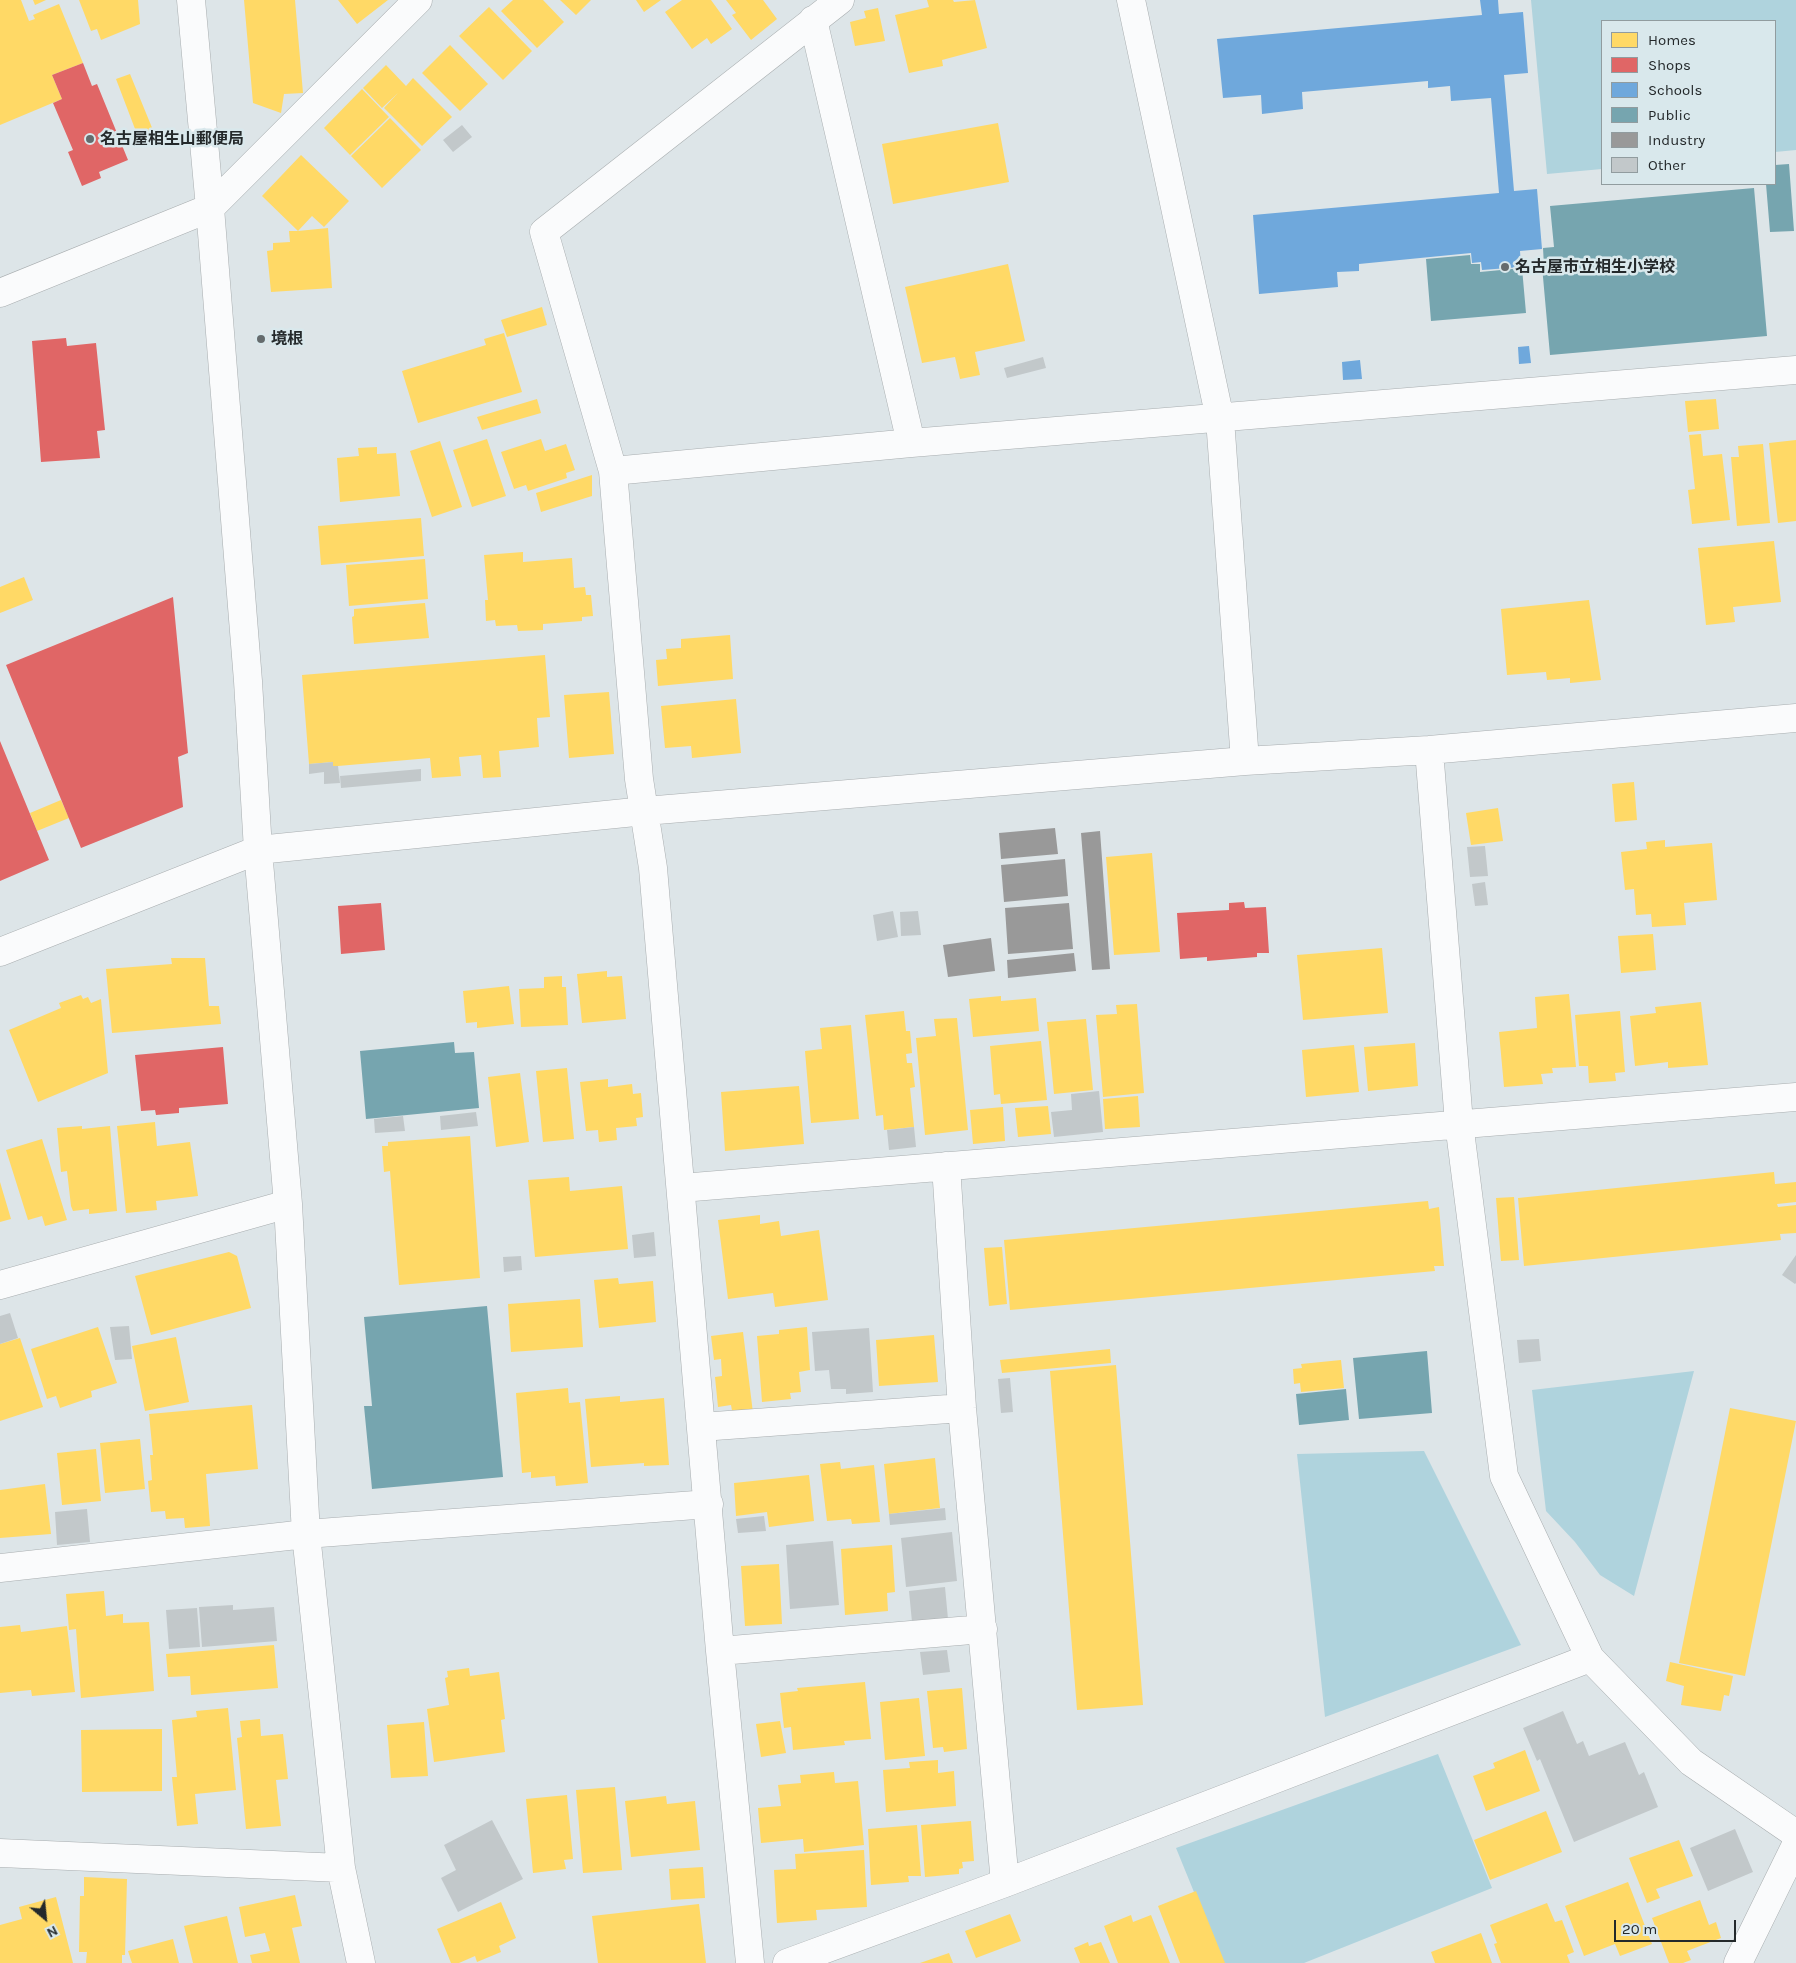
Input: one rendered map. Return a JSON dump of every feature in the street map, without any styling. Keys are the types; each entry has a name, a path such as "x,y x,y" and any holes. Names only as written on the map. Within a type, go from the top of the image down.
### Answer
{"street":[{"path":"191,0 210,208 248,681 258,850 288,1204 306,1534 342,1868 361,1963"},
{"path":"0,293 210,208 418,0"},
{"path":"750,1963 720,1651 709,1504 653,868 646,811 639,779 612,471 544,232 840,0"},
{"path":"1131,0 1220,419 1245,761"},
{"path":"813,20 910,443"},
{"path":"612,471 910,443 1220,419 1796,370"},
{"path":"0,952 258,850 646,811 1245,761 1429,750 1796,718"},
{"path":"1429,750 1459,1123 1504,1476 1590,1658 1691,1762 1796,1834"},
{"path":"681,1188 1796,1097"},
{"path":"946,1166 962,1408 1006,1883"},
{"path":"0,1285 288,1204"},
{"path":"701,1428 962,1408"},
{"path":"0,1568 306,1534 709,1504"},
{"path":"720,1651 983,1629"},
{"path":"787,1963 1006,1883 1590,1658"},
{"path":"1738,1963 1796,1845"},
{"path":"0,1853 342,1868"}],"shaded area":[{"path":"1531,0 1796,0 1796,150 1776,152 1776,20 1601,20 1601,169 1547,174"},
{"path":"1694,1371 1634,1596 1600,1575 1575,1542 1546,1511 1532,1390"},
{"path":"1424,1451 1521,1645 1325,1717 1297,1454"},
{"path":"1438,1754 1492,1888 1304,1963 1223,1963 1176,1848"}],"building: Homes":[{"path":"0,0 21,0 29,21 35,19 33,15 59,4 83,63 52,75 62,99 0,125"},
{"path":"33,0 46,0 35,5"},
{"path":"79,0 138,0 140,24 101,40 97,29 91,31"},
{"path":"244,0 295,0 303,93 284,94 281,113 253,103"},
{"path":"338,0 388,0 357,24"},
{"path":"513,0 543,0 564,22 537,48 501,11"},
{"path":"560,0 591,0 576,15"},
{"path":"636,0 661,0 644,12"},
{"path":"682,0 711,0 732,29 711,44 707,38 692,49 665,12"},
{"path":"726,0 763,0 777,19 751,40 732,15 736,13"},
{"path":"927,0 953,0 954,2 975,0 987,48 942,60 943,66 909,73 895,15 929,7"},
{"path":"489,7 532,51 503,80 459,36"},
{"path":"878,8 885,41 855,46 850,22 866,18 864,11"},
{"path":"450,45 488,84 460,111 422,73"},
{"path":"386,65 406,86 413,78 452,117 422,146 384,108 398,93 382,108 363,88"},
{"path":"130,74 155,135 140,142 116,79"},
{"path":"362,89 389,117 350,155 324,128"},
{"path":"390,118 421,150 382,188 351,156"},
{"path":"998,123 1009,182 893,204 882,144"},
{"path":"301,155 349,201 324,227 312,216 298,231 262,196"},
{"path":"328,228 332,288 271,292 267,251 273,250 273,243 290,242 289,231"},
{"path":"1008,264 1025,341 975,352 980,375 960,379 955,357 922,363 905,287"},
{"path":"542,307 547,325 507,337 501,320"},
{"path":"504,333 522,392 418,423 402,371 486,345 484,339"},
{"path":"537,399 541,413 482,430 477,417"},
{"path":"1716,399 1719,429 1688,432 1685,401"},
{"path":"1701,434 1703,456 1722,454 1730,520 1692,524 1688,490 1695,489 1689,435"},
{"path":"487,439 506,496 472,507 453,450"},
{"path":"541,439 545,451 566,444 575,470 566,473 567,478 528,491 526,485 514,489 501,452"},
{"path":"1796,440 1796,521 1778,523 1769,443"},
{"path":"440,441 462,507 432,517 410,451"},
{"path":"1763,444 1770,523 1737,526 1731,457 1739,457 1738,446"},
{"path":"377,447 377,454 396,453 400,496 340,502 337,458 359,456 358,448"},
{"path":"592,475 592,496 541,512 536,493"},
{"path":"421,518 424,556 321,565 318,526"},
{"path":"1774,541 1781,602 1733,607 1735,622 1706,625 1698,548"},
{"path":"523,552 523,562 572,558 574,588 585,587 586,595 591,595 593,616 582,617 582,621 543,624 543,630 518,631 517,625 496,626 495,620 486,621 485,600 488,600 484,555"},
{"path":"425,559 428,599 349,606 346,565"},
{"path":"24,577 33,600 0,613 0,587"},
{"path":"1589,600 1601,680 1570,683 1570,678 1547,680 1546,672 1507,675 1501,609"},
{"path":"425,603 429,638 354,644 352,617 354,616 354,609"},
{"path":"730,635 733,679 658,686 656,660 667,659 666,649 681,648 681,639"},
{"path":"545,655 550,717 537,718 539,747 499,751 501,777 483,778 481,755 459,757 461,776 432,778 430,758 338,766 333,766 333,762 309,764 302,675"},
{"path":"609,692 614,754 569,758 564,695"},
{"path":"736,699 741,753 692,758 691,746 665,748 661,706"},
{"path":"1634,782 1637,820 1615,822 1612,784"},
{"path":"61,800 69,818 37,831 30,813"},
{"path":"1498,808 1503,841 1471,845 1466,813"},
{"path":"1665,840 1665,847 1712,843 1717,900 1684,903 1686,925 1652,927 1651,914 1636,915 1634,889 1625,890 1621,852 1647,849 1646,842"},
{"path":"1152,853 1160,952 1114,955 1106,857"},
{"path":"1653,934 1656,970 1621,973 1618,936"},
{"path":"1382,948 1388,1013 1303,1020 1297,955"},
{"path":"171,958 205,958 209,1006 219,1006 221,1024 112,1033 106,969 172,964"},
{"path":"607,971 607,977 622,976 626,1019 582,1023 577,974"},
{"path":"562,976 562,987 566,987 568,1025 521,1027 519,989 544,988 544,977"},
{"path":"509,986 514,1024 477,1028 477,1022 466,1023 463,991"},
{"path":"1569,994 1576,1067 1552,1068 1553,1073 1541,1074 1543,1084 1504,1087 1499,1032 1537,1028 1535,997"},
{"path":"81,995 83,999 88,997 91,1003 101,999 108,1073 38,1102 9,1030 61,1008 59,1003"},
{"path":"1001,996 1001,1001 1036,998 1039,1031 973,1037 969,999"},
{"path":"1701,1002 1708,1065 1668,1068 1668,1062 1635,1066 1630,1016 1656,1013 1655,1007"},
{"path":"1137,1004 1144,1093 1103,1097 1096,1015 1117,1014 1116,1005"},
{"path":"904,1011 906,1031 910,1031 912,1053 906,1054 907,1063 912,1063 915,1087 910,1088 914,1127 884,1130 883,1115 876,1116 865,1015"},
{"path":"1620,1011 1625,1072 1615,1073 1616,1081 1589,1083 1588,1066 1579,1066 1575,1015"},
{"path":"957,1018 968,1130 925,1135 916,1038 936,1036 934,1019"},
{"path":"1086,1019 1093,1090 1054,1094 1047,1022"},
{"path":"851,1025 859,1119 811,1123 805,1051 822,1049 820,1028"},
{"path":"1041,1041 1047,1100 1001,1104 1000,1094 994,1095 990,1046"},
{"path":"1415,1043 1418,1086 1368,1091 1364,1047"},
{"path":"1354,1045 1359,1092 1306,1097 1302,1050"},
{"path":"567,1068 574,1139 543,1142 536,1071"},
{"path":"520,1073 529,1142 496,1147 488,1077"},
{"path":"608,1079 608,1087 632,1084 633,1094 641,1093 643,1117 636,1118 637,1126 616,1128 617,1140 599,1142 598,1130 586,1131 580,1082"},
{"path":"799,1086 804,1144 725,1151 721,1092"},
{"path":"1138,1096 1140,1127 1105,1129 1103,1099"},
{"path":"1048,1106 1051,1134 1018,1137 1015,1108"},
{"path":"1003,1107 1005,1141 973,1144 970,1110"},
{"path":"155,1122 157,1146 190,1142 198,1196 156,1201 157,1210 126,1213 117,1126"},
{"path":"82,1126 82,1129 110,1126 117,1211 89,1214 89,1209 73,1211 67,1171 61,1172 57,1128"},
{"path":"470,1136 480,1278 399,1285 390,1171 384,1172 382,1146 388,1146 388,1142"},
{"path":"42,1139 67,1220 45,1226 42,1216 28,1220 6,1150"},
{"path":"1774,1172 1775,1184 1796,1182 1796,1202 1777,1204 1778,1207 1796,1205 1796,1233 1780,1234 1781,1240 1524,1266 1518,1198"},
{"path":"569,1177 570,1191 622,1186 628,1249 535,1257 528,1180"},
{"path":"0,1182 11,1219 0,1222"},
{"path":"1514,1197 1519,1260 1501,1261 1496,1198"},
{"path":"1428,1201 1429,1209 1439,1207 1444,1266 1434,1266 1435,1271 1010,1310 1004,1240"},
{"path":"760,1215 760,1224 779,1221 781,1236 819,1230 828,1300 775,1307 773,1293 728,1299 718,1220"},
{"path":"1002,1247 1007,1304 989,1306 984,1248"},
{"path":"229,1252 237,1256 251,1308 151,1335 135,1276"},
{"path":"618,1278 619,1284 653,1281 656,1322 599,1328 594,1280"},
{"path":"580,1299 583,1347 511,1352 508,1304"},
{"path":"98,1327 117,1383 91,1391 92,1397 60,1408 56,1396 47,1399 31,1349"},
{"path":"807,1327 810,1370 799,1372 801,1392 790,1393 791,1399 762,1402 757,1336 779,1334 779,1330"},
{"path":"743,1332 753,1413 733,1416 731,1405 718,1407 715,1377 722,1376 721,1359 714,1360 711,1336"},
{"path":"934,1335 938,1382 879,1386 876,1340"},
{"path":"176,1337 189,1402 145,1411 132,1346"},
{"path":"20,1338 43,1407 0,1421 0,1344"},
{"path":"1110,1349 1111,1363 1002,1373 1000,1360"},
{"path":"1341,1360 1344,1388 1301,1392 1300,1383 1294,1384 1293,1369 1302,1368 1301,1364"},
{"path":"1116,1365 1143,1705 1077,1710 1050,1371"},
{"path":"568,1388 569,1403 580,1402 588,1483 556,1486 555,1476 531,1478 531,1472 522,1473 516,1393"},
{"path":"620,1396 620,1402 664,1398 669,1465 644,1466 644,1463 591,1467 585,1399"},
{"path":"252,1405 258,1469 206,1474 210,1526 185,1528 184,1518 166,1519 165,1511 151,1512 148,1481 152,1480 150,1455 153,1455 149,1414"},
{"path":"1730,1408 1796,1421 1745,1676 1679,1663"},
{"path":"140,1439 145,1489 105,1493 100,1443"},
{"path":"96,1449 101,1501 62,1505 57,1453"},
{"path":"935,1458 940,1508 889,1514 884,1464"},
{"path":"840,1462 841,1469 874,1465 880,1522 852,1524 851,1519 827,1521 820,1464"},
{"path":"809,1475 814,1521 769,1527 767,1512 736,1516 734,1483"},
{"path":"45,1484 51,1534 0,1538 0,1490"},
{"path":"892,1545 895,1592 887,1593 888,1611 845,1615 841,1549"},
{"path":"779,1564 782,1624 745,1626 741,1566"},
{"path":"104,1591 106,1616 123,1614 123,1623 149,1622 154,1691 81,1698 76,1629 69,1630 66,1594"},
{"path":"20,1625 21,1632 67,1626 75,1692 32,1696 31,1690 0,1693 0,1627"},
{"path":"274,1645 278,1688 191,1695 190,1676 168,1677 166,1654"},
{"path":"1670,1662 1733,1676 1729,1696 1724,1695 1721,1711 1681,1705 1684,1686 1666,1681"},
{"path":"469,1668 470,1676 499,1672 505,1719 501,1720 505,1752 434,1762 427,1709 449,1705 445,1678 448,1677 447,1671"},
{"path":"865,1682 871,1739 844,1741 845,1745 793,1750 791,1727 784,1728 780,1693 798,1691 797,1688"},
{"path":"962,1688 967,1749 944,1752 943,1747 933,1748 927,1691"},
{"path":"919,1698 925,1756 885,1760 880,1702"},
{"path":"228,1708 236,1790 195,1794 198,1824 177,1826 172,1777 177,1777 172,1720 197,1717 196,1711"},
{"path":"260,1719 261,1736 283,1734 288,1779 276,1780 281,1826 246,1829 237,1738 242,1737 240,1721"},
{"path":"780,1721 786,1753 761,1757 756,1724"},
{"path":"424,1722 428,1776 391,1778 387,1725"},
{"path":"162,1729 162,1791 82,1792 81,1730"},
{"path":"1525,1750 1540,1791 1486,1811 1473,1776 1495,1768 1493,1763"},
{"path":"938,1760 938,1773 954,1771 956,1806 886,1812 883,1770 910,1768 909,1762"},
{"path":"834,1772 835,1783 858,1781 864,1845 804,1852 803,1839 761,1843 758,1808 781,1806 778,1785 801,1783 800,1775"},
{"path":"615,1787 622,1870 583,1873 576,1790"},
{"path":"567,1795 573,1859 564,1860 566,1869 533,1873 526,1799"},
{"path":"666,1796 667,1804 695,1801 700,1850 631,1857 625,1801"},
{"path":"1546,1811 1562,1852 1490,1880 1474,1840"},
{"path":"971,1821 974,1861 962,1862 963,1868 959,1869 959,1874 925,1877 921,1825"},
{"path":"917,1825 921,1876 908,1876 909,1882 871,1885 868,1829"},
{"path":"1679,1840 1693,1876 1656,1889 1660,1898 1647,1903 1629,1858"},
{"path":"864,1850 867,1907 816,1910 817,1920 777,1923 774,1870 796,1869 795,1854"},
{"path":"703,1867 705,1898 671,1900 669,1869"},
{"path":"84,1877 127,1879 125,1955 122,1955 122,1963 86,1963 87,1952 79,1952 80,1896 84,1896"},
{"path":"1628,1882 1652,1944 1620,1956 1615,1944 1584,1956 1565,1906"},
{"path":"1196,1891 1225,1963 1180,1963 1158,1906"},
{"path":"295,1895 302,1926 292,1928 300,1963 252,1963 250,1955 270,1951 265,1933 245,1937 239,1907"},
{"path":"56,1897 73,1963 0,1963 0,1925 22,1919 19,1907"},
{"path":"1700,1900 1709,1925 1716,1922 1721,1938 1687,1951 1691,1960 1683,1963 1669,1963 1652,1918"},
{"path":"501,1902 516,1938 499,1946 501,1952 477,1962 475,1956 459,1963 451,1963 437,1929"},
{"path":"1547,1903 1555,1922 1562,1920 1574,1952 1567,1955 1570,1963 1501,1963 1494,1944 1497,1943 1490,1925"},
{"path":"699,1904 706,1963 598,1963 592,1916"},
{"path":"1010,1914 1021,1941 976,1958 965,1931"},
{"path":"1131,1915 1133,1922 1151,1915 1170,1963 1118,1963 1104,1926"},
{"path":"227,1916 238,1963 193,1963 184,1926"},
{"path":"1481,1933 1492,1963 1435,1963 1431,1952"},
{"path":"173,1939 179,1963 132,1963 128,1951"},
{"path":"1088,1942 1089,1946 1101,1942 1110,1963 1080,1963 1074,1948"},
{"path":"949,1953 953,1963 920,1963"}],"building: Shops":[{"path":"83,63 92,86 97,84 128,160 99,172 101,178 82,186 68,152 73,150 53,103 62,99 52,75"},
{"path":"66,338 67,346 96,343 105,430 97,431 100,458 41,462 32,341"},
{"path":"173,597 188,753 178,757 183,807 81,848 6,665"},
{"path":"0,741 49,860 0,881"},
{"path":"1244,902 1245,908 1266,907 1269,953 1257,953 1257,957 1207,961 1207,957 1180,959 1177,913 1229,910 1229,903"},
{"path":"381,903 385,950 341,954 338,906"},
{"path":"223,1047 228,1104 179,1108 179,1113 156,1115 155,1110 141,1111 135,1055"}],"building: Schools":[{"path":"1480,0 1498,0 1499,14 1523,12 1528,73 1504,75 1514,191 1537,189 1542,249 1520,251 1521,267 1482,270 1481,262 1472,263 1471,253 1359,264 1359,271 1337,272 1338,287 1259,294 1253,215 1499,193 1491,98 1451,101 1450,86 1428,88 1428,81 1302,92 1303,109 1262,114 1261,95 1223,98 1217,39 1482,15"},
{"path":"1529,346 1531,363 1519,364 1518,347"},
{"path":"1360,360 1362,379 1343,380 1342,362"}],"building: Public":[{"path":"1789,164 1794,231 1770,232 1766,185 1776,185 1776,165"},
{"path":"1754,188 1767,336 1550,355 1542,266 1544,266 1543,248 1554,247 1550,206"},
{"path":"1470,255 1471,264 1480,264 1480,272 1522,268 1526,313 1431,321 1426,259"},
{"path":"454,1042 455,1053 474,1052 479,1108 366,1119 360,1051"},
{"path":"487,1306 503,1477 372,1489 364,1406 372,1406 364,1317"},
{"path":"1427,1351 1432,1413 1359,1419 1353,1358"},
{"path":"1346,1389 1349,1420 1299,1425 1296,1394"}],"building: Industry":[{"path":"1055,828 1058,854 1001,859 999,833"},
{"path":"1100,831 1110,969 1092,970 1081,833"},
{"path":"1065,859 1068,896 1004,902 1001,865"},
{"path":"1069,903 1073,949 1008,954 1005,908"},
{"path":"991,938 995,971 948,977 943,945"},
{"path":"1074,953 1076,971 1008,978 1007,960"}],"building: Other":[{"path":"462,125 472,137 453,152 443,140"},
{"path":"1043,357 1046,368 1007,378 1004,368"},
{"path":"333,762 333,766 338,766 340,783 324,784 324,772 309,774 309,764"},
{"path":"421,769 421,781 341,788 340,776"},
{"path":"1485,846 1488,876 1470,877 1467,847"},
{"path":"1485,882 1488,905 1475,906 1472,884"},
{"path":"893,911 898,937 877,941 873,915"},
{"path":"918,911 921,935 901,936 900,912"},
{"path":"1099,1091 1103,1132 1054,1137 1051,1112 1072,1110 1071,1094"},
{"path":"476,1112 478,1126 441,1130 440,1116"},
{"path":"403,1116 405,1131 375,1133 374,1119"},
{"path":"914,1127 916,1147 889,1150 887,1130"},
{"path":"654,1232 656,1256 634,1258 632,1235"},
{"path":"1796,1255 1796,1283 1795,1284 1782,1275"},
{"path":"521,1256 522,1270 504,1272 503,1257"},
{"path":"10,1313 18,1338 0,1344 0,1316"},
{"path":"129,1326 132,1359 115,1360 110,1327"},
{"path":"869,1328 873,1392 846,1394 846,1389 831,1389 829,1370 815,1371 812,1332"},
{"path":"1539,1339 1541,1361 1519,1363 1517,1340"},
{"path":"1010,1378 1013,1412 1001,1413 998,1379"},
{"path":"945,1508 946,1520 890,1525 889,1514"},
{"path":"87,1509 90,1542 57,1545 55,1512"},
{"path":"764,1516 766,1531 738,1533 736,1519"},
{"path":"952,1532 957,1581 906,1587 901,1538"},
{"path":"833,1541 839,1605 790,1609 786,1545"},
{"path":"945,1587 948,1619 912,1622 909,1591"},
{"path":"233,1605 233,1610 274,1607 277,1641 202,1647 199,1607"},
{"path":"197,1608 200,1647 169,1649 166,1610"},
{"path":"947,1650 950,1672 923,1675 920,1652"},
{"path":"1563,1711 1577,1744 1583,1741 1589,1756 1625,1742 1639,1775 1644,1772 1658,1807 1574,1842 1540,1759 1537,1761 1523,1728"},
{"path":"492,1820 523,1879 458,1912 441,1878 456,1870 444,1845"},
{"path":"1735,1829 1753,1872 1708,1891 1690,1848"}],"place":[{"name":"名古屋相生山郵便局","path":"90,139"},
{"name":"名古屋市立相生小学校","path":"1505,267"},
{"name":"境根","path":"261,339"}]}
